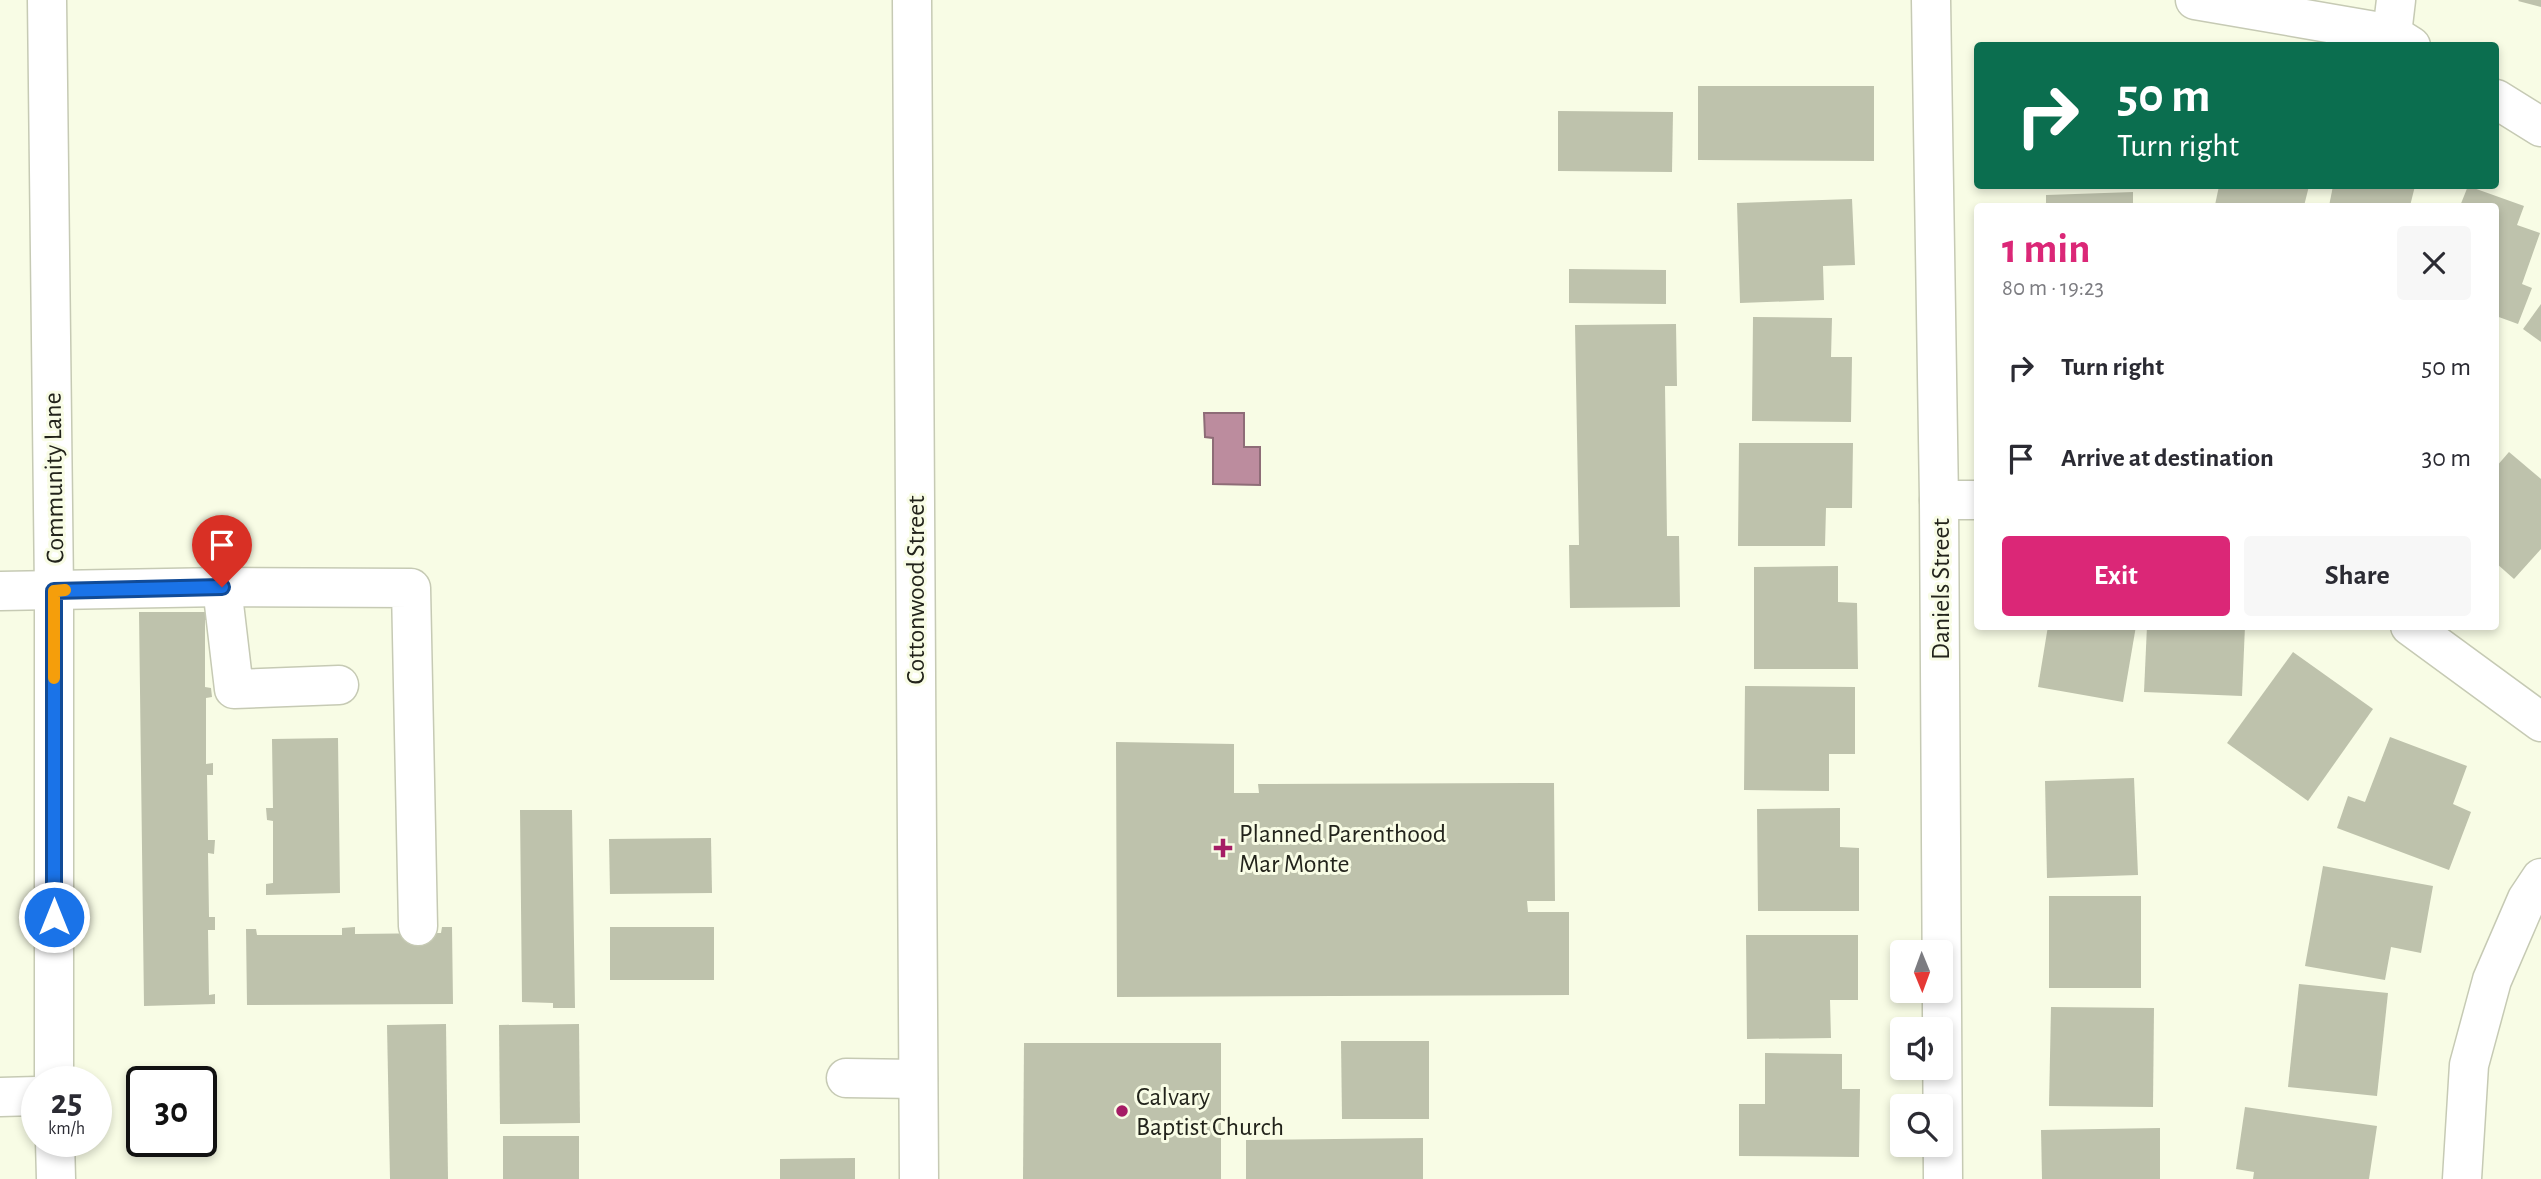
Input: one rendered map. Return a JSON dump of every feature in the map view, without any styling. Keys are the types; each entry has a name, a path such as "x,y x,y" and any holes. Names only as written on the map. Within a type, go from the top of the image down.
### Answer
{"street":[{"name":"Community Lane","path":"47,0 54,591 54,1066"},
{"name":"Cottonwood Street","path":"912,0 919,1179"},
{"name":"Daniels Street","path":"1931,0 1939,500 1944,1179"},
{"path":"2195,0 2400,26"},
{"path":"2499,101 2541,127"},
{"path":"1939,500 1974,500"},
{"path":"222,587 234,689 338,685"},
{"path":"0,591 222,587 411,588 418,926"},
{"path":"2415,630 2541,722"},
{"path":"2462,1179 2469,1065 2493,980 2527,899 2541,878"},
{"path":"846,1078 918,1079"},
{"path":"0,1097 21,1096"},
{"path":"55,1157 56,1179"}],"shaded area":[{"path":"1204,413 1244,413 1244,447 1260,447 1260,485 1213,484 1213,438 1205,437"}],"building":[{"path":"2541,0 2541,7 2518,1"},
{"path":"1698,86 1874,86 1874,161 1698,160"},
{"path":"1558,111 1673,112 1672,172 1558,171"},
{"path":"2218,189 2308,189 2305,203 2215,203"},
{"path":"2332,189 2414,189 2411,203 2330,203"},
{"path":"2467,189 2476,189 2524,206 2517,225 2540,233 2522,284 2532,288 2518,324 2499,317 2499,203 2461,203"},
{"path":"2133,192 2133,203 2046,203 2046,195"},
{"path":"1852,199 1855,265 1823,266 1824,300 1740,303 1737,203"},
{"path":"1569,269 1666,270 1666,304 1569,303"},
{"path":"2541,304 2541,342 2523,329"},
{"path":"1753,317 1832,318 1831,357 1852,357 1851,422 1752,421"},
{"path":"1676,324 1677,386 1665,386 1667,536 1679,536 1680,607 1570,608 1569,545 1579,545 1575,325"},
{"path":"1739,443 1853,443 1852,508 1826,508 1825,546 1738,546"},
{"path":"2509,452 2541,479 2541,549 2514,579 2499,566 2499,464"},
{"path":"1838,566 1838,602 1857,603 1858,669 1754,669 1754,567"},
{"path":"139,612 211,612 211,620 205,620 205,687 211,688 212,697 206,698 206,764 213,763 213,775 207,775 208,840 215,840 214,854 208,853 209,917 215,917 215,930 208,930 209,995 215,994 215,1004 144,1006"},
{"path":"2047,630 2135,630 2123,702 2038,687"},
{"path":"2147,630 2245,630 2242,696 2144,692"},
{"path":"2293,652 2373,709 2308,801 2227,743"},
{"path":"1745,686 1855,687 1855,754 1829,754 1829,791 1744,790"},
{"path":"2390,737 2467,766 2453,804 2471,812 2449,870 2337,828 2348,796 2365,802"},
{"path":"338,738 340,893 266,895 266,884 273,883 273,821 267,820 266,808 273,808 272,739"},
{"path":"1116,742 1234,744 1234,793 1259,793 1258,784 1554,783 1555,901 1527,901 1528,912 1569,912 1569,995 1117,997"},
{"path":"2134,778 2138,875 2047,878 2045,781"},
{"path":"1840,808 1840,847 1859,848 1859,911 1758,911 1757,809"},
{"path":"520,810 572,810 575,1008 553,1008 553,1003 522,1002"},
{"path":"711,838 712,893 610,894 609,839"},
{"path":"2323,866 2433,886 2421,953 2391,947 2385,980 2305,966"},
{"path":"2049,896 2141,896 2141,988 2049,988"},
{"path":"355,927 355,934 441,933 442,927 452,927 453,1004 247,1005 246,929 256,929 257,935 342,935 342,928"},
{"path":"610,927 714,927 714,980 610,980"},
{"path":"1746,935 1858,935 1858,1000 1830,1000 1831,1038 1747,1039"},
{"path":"2299,984 2388,993 2377,1096 2288,1087"},
{"path":"2051,1007 2154,1008 2153,1107 2049,1106"},
{"path":"446,1024 448,1179 390,1179 387,1025"},
{"path":"579,1024 580,1123 500,1124 499,1025"},
{"path":"1341,1041 1429,1041 1429,1119 1342,1119"},
{"name":"Calvary Baptist Church","path":"1024,1043 1221,1043 1221,1179 1023,1179"},
{"path":"1765,1053 1842,1054 1842,1089 1860,1089 1859,1157 1739,1156 1739,1104 1765,1104"},
{"path":"2245,1107 2377,1126 2369,1179 2253,1179 2254,1172 2236,1169"},
{"path":"2160,1128 2160,1179 2042,1179 2041,1130"},
{"path":"503,1136 579,1136 579,1179 503,1179"},
{"path":"1423,1138 1423,1179 1246,1179 1246,1140"},
{"path":"855,1158 855,1179 780,1179 780,1159"}],"slow traffic":[{"path":"54,678 54,591 65,590"}],"place":[{"name":"Planned Parenthood Mar Monte","path":"1223,848"},
{"name":"Calvary Baptist Church","path":"1122,1111"}],"route":[{"path":"54,917 54,591 222,587"}]}
